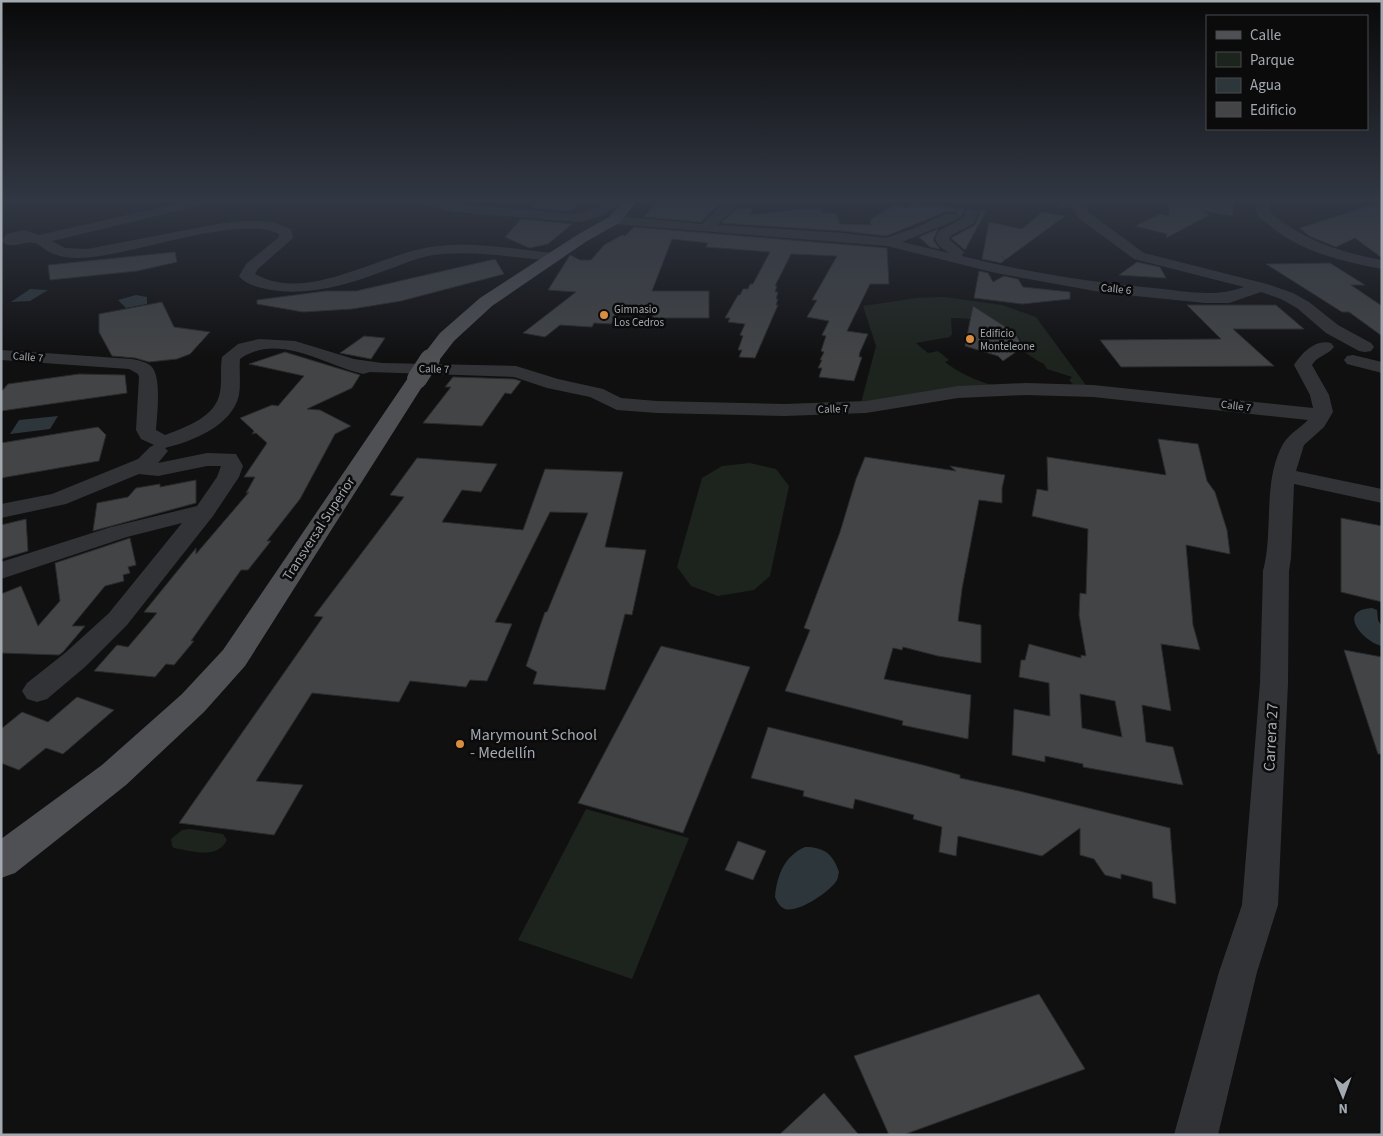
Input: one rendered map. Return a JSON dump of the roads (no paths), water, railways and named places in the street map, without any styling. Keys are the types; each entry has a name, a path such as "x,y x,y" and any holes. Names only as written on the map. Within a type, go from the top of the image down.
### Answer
{"main road":[{"name":"Transversal Superior","path":"1,861 122,768 193,703 234,658 415,381 447,336 486,302 561,252"}],"street":[{"path":"62,252 103,252"},
{"path":"269,252 251,267 247,276 252,281 279,287 308,286 355,276 425,252"},
{"path":"486,252 553,258"},
{"name":"Calle 6","path":"929,252 996,270 1106,288 1205,298 1229,298 1261,287"},
{"path":"954,258 957,252"},
{"path":"1135,252 1139,256 1261,287 1287,296 1303,305 1327,345"},
{"path":"1326,252 1335,256 1382,264"},
{"path":"1320,418 1323,406 1302,365 1308,357 1327,345 1350,342 1368,353 1382,368"},
{"name":"Calle 7","path":"1,355 132,364 143,369 148,373 146,430 148,435 164,442 190,432 222,412 230,392 231,357 246,346 260,343 296,348 348,364 415,381"},
{"name":"Calle 7","path":"348,364 382,368 516,372 554,384 596,393 617,404 657,407 785,410 866,408 958,392 1026,389 1093,391 1320,418"},
{"name":"Carrera 27","path":"1196,1135 1238,972 1260,905 1274,683 1276,571 1279,558 1286,466 1294,444 1320,418"},
{"path":"1,511 58,499 146,464 164,442"},
{"path":"37,691 75,660 118,619 205,512 228,477 232,466 228,459 204,459 159,471 147,470 146,464"},
{"path":"1284,487 1298,491 1319,486 1334,486 1382,496"},
{"path":"1,571 119,532 205,512"}],"water":[{"path":"30,289 48,290 30,301 11,302"},
{"path":"136,295 147,297 147,304 126,308 118,300"},
{"path":"58,416 50,429 10,434 19,420"},
{"path":"1372,608 1377,610 1378,620 1382,627 1381,646 1373,643 1360,632 1354,619 1356,614 1362,610"},
{"path":"805,847 823,850 831,856 839,872 837,879 819,897 797,908 785,909 775,897 780,874 787,861"}],"place":[{"name":"Gimnasio Los Cedros","path":"604,315"},
{"name":"Edificio Monteleone","path":"970,339"},
{"name":"Marymount School - Medellín","path":"460,744"}]}
